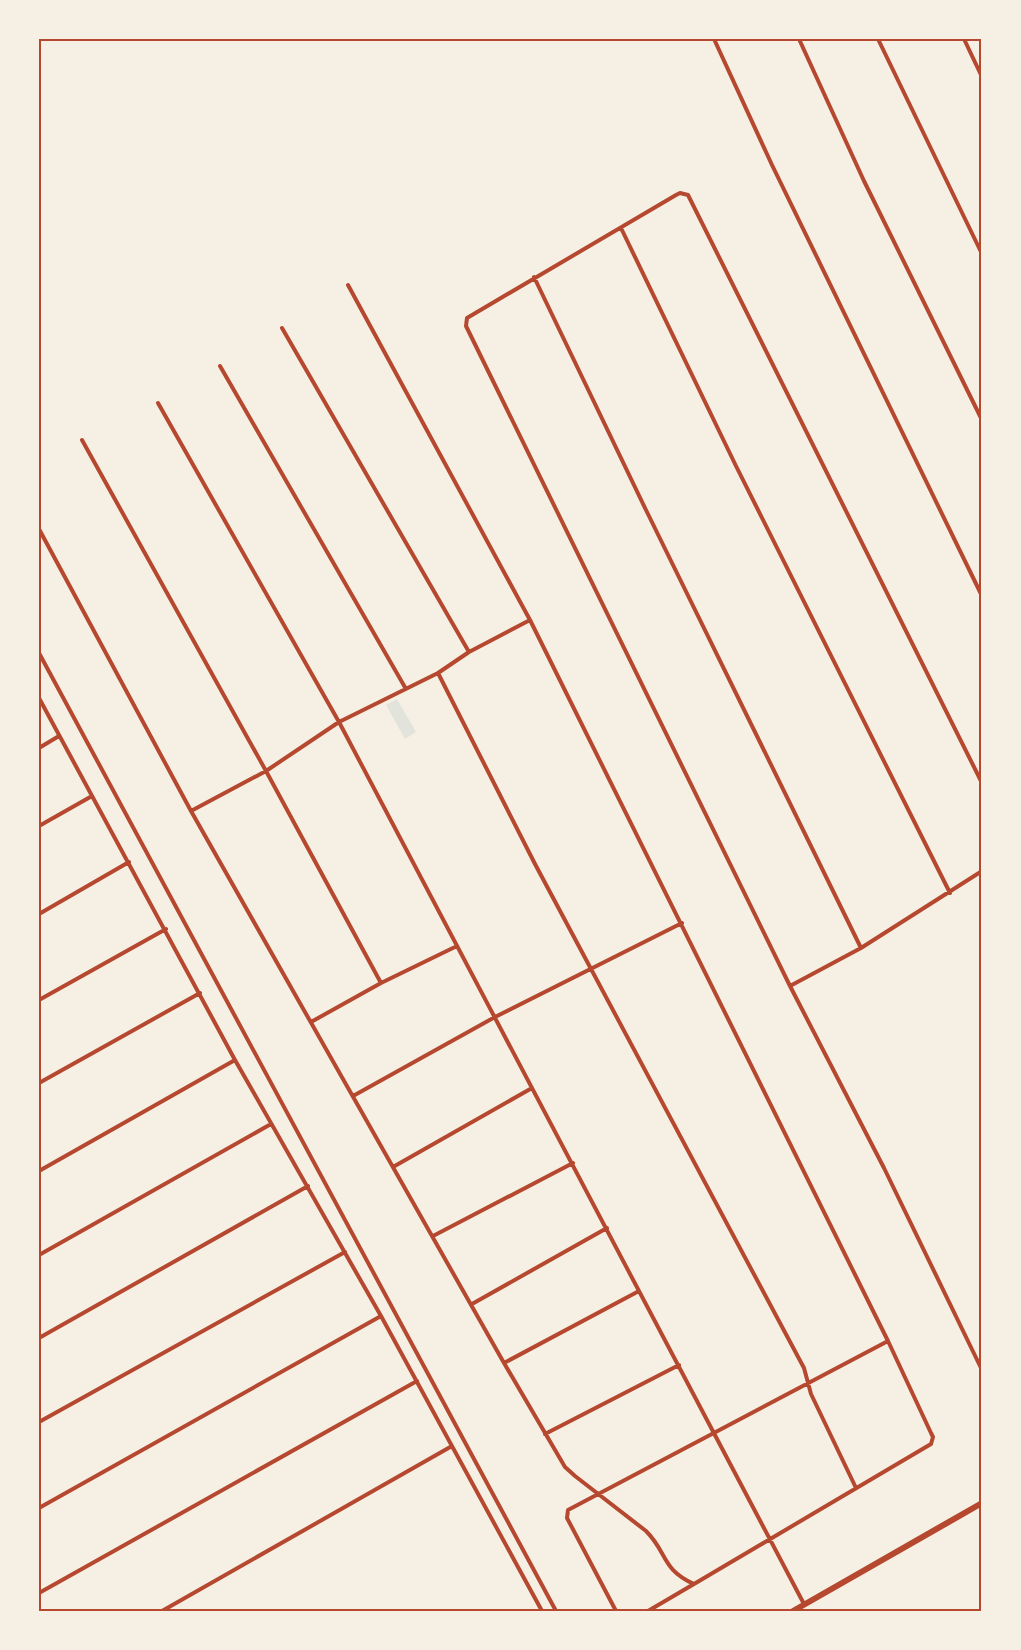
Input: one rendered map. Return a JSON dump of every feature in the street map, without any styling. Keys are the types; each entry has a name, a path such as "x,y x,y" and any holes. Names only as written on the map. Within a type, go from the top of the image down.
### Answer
{"main road":[{"path":"793,1611 982,1503"}],"street":[{"path":"714,39 772,165 982,596"},
{"path":"799,39 864,181 982,420"},
{"path":"878,39 982,254"},
{"path":"964,39 982,77"},
{"path":"982,783 690,198 685,194 676,195 469,316 465,321 466,326 790,986 884,1168 982,1370"},
{"path":"621,228 950,892"},
{"path":"534,277 861,948"},
{"path":"348,285 530,620 682,923 932,1433 933,1441 928,1447 648,1611"},
{"path":"282,328 469,652"},
{"path":"220,366 406,689"},
{"path":"158,403 339,722 805,1604"},
{"path":"82,440 381,983"},
{"path":"39,530 191,811 565,1467 652,1536 671,1570 680,1578 694,1584"},
{"path":"191,811 266,771 339,722 438,673 469,652 530,620"},
{"path":"39,653 556,1611"},
{"path":"438,673 535,864 804,1368 811,1394 856,1488"},
{"path":"39,698 235,1060 381,1316 542,1611"},
{"path":"39,748 59,736"},
{"path":"39,826 92,795"},
{"path":"39,914 129,862"},
{"path":"790,986 861,948 982,871"},
{"path":"353,1096 495,1017 682,923"},
{"path":"39,1000 166,929"},
{"path":"311,1022 381,983 457,946"},
{"path":"39,1083 200,993"},
{"path":"39,1171 235,1060"},
{"path":"393,1167 532,1088"},
{"path":"39,1255 271,1124"},
{"path":"433,1236 573,1163"},
{"path":"39,1338 308,1186"},
{"path":"472,1304 607,1228"},
{"path":"39,1422 345,1252"},
{"path":"504,1363 639,1291"},
{"path":"39,1508 381,1316"},
{"path":"616,1611 566,1515 571,1508 888,1341"},
{"path":"545,1434 679,1365"},
{"path":"39,1593 417,1381"},
{"path":"162,1611 452,1446"}],"shaded area":[{"path":"397,699 416,732 405,739 386,705"}]}
